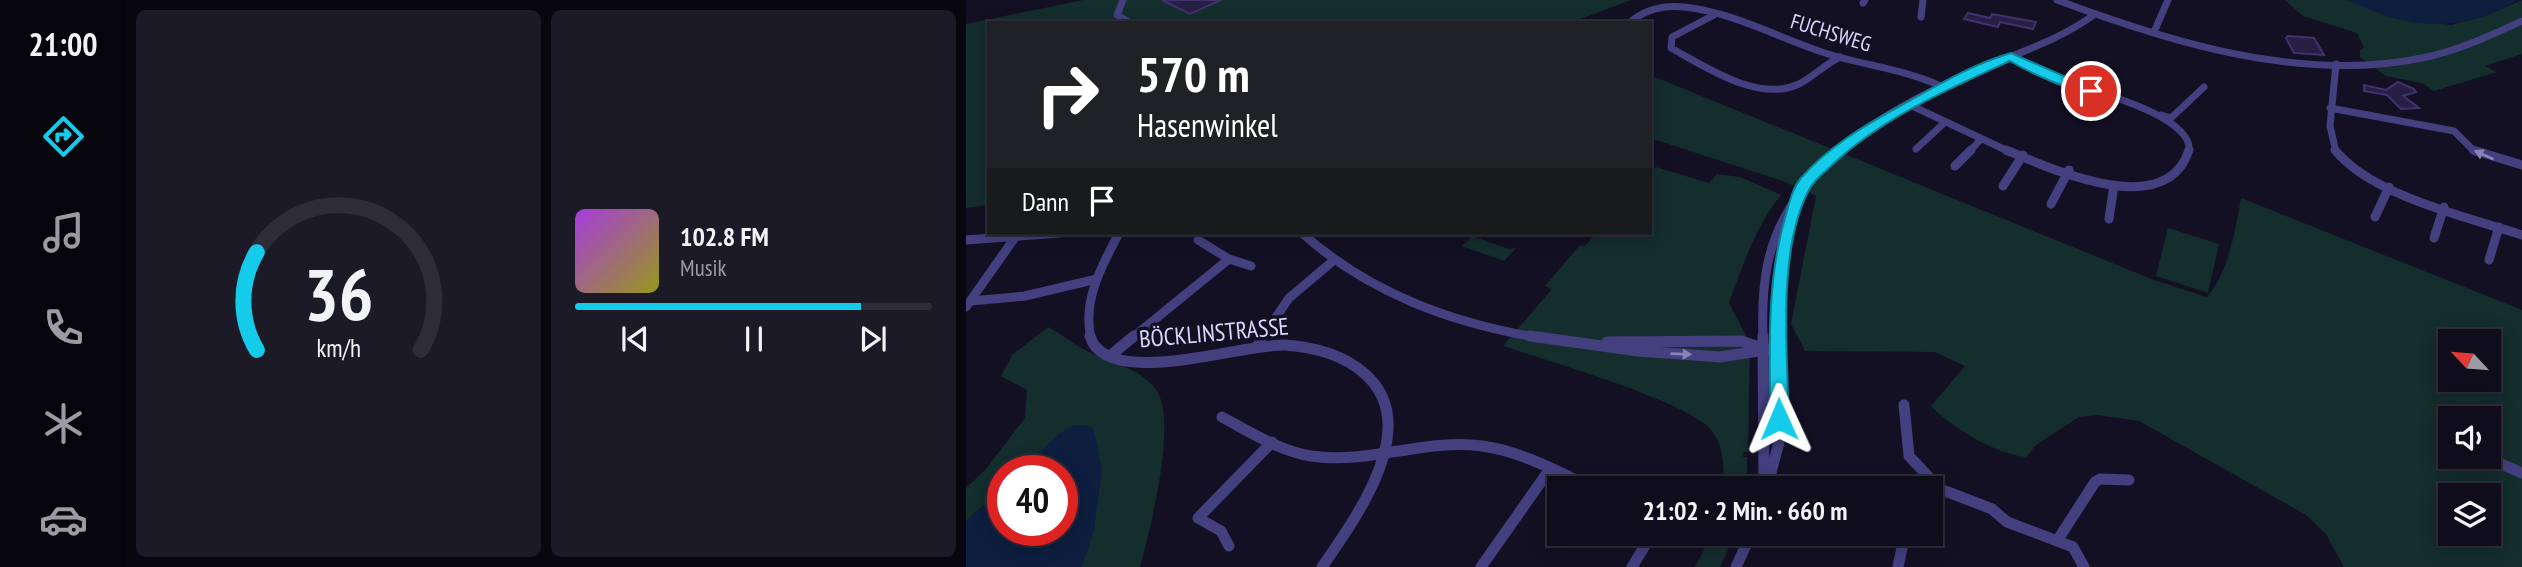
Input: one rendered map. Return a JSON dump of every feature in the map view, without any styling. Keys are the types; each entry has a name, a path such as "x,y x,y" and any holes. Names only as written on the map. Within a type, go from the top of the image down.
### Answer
{"street":[{"path":"1124,0 1117,15 1127,21"},
{"path":"1921,16 1923,0"},
{"path":"2057,0 2154,32 2244,53 2336,64 2382,63 2436,55 2462,48 2522,21"},
{"path":"2154,32 2168,0"},
{"name":"FUCHSWEG","path":"1633,21 1657,8 1684,7 1840,57 1905,73 1943,87"},
{"path":"1773,476 1779,419 1778,348 1782,256 1799,196 1806,182 1846,145 1910,105 1943,87 2053,38 2095,14"},
{"path":"1714,15 1672,37 1671,48 1738,81 1771,89 1785,89 1798,85 1840,57"},
{"path":"2011,57 2049,76 2171,118 2204,87"},
{"path":"2336,64 2330,108 2335,151 2357,172 2389,187 2522,235"},
{"path":"1910,105 1944,124 2023,155 2114,185 2144,188 2156,186 2177,172 2190,147 2188,137 2157,114"},
{"path":"2330,108 2454,131 2476,153 2522,165"},
{"path":"1916,149 1944,124"},
{"path":"1955,166 1981,139"},
{"path":"2003,186 2023,155"},
{"path":"2051,204 2069,170"},
{"path":"2109,219 2114,185"},
{"path":"2375,217 2389,187"},
{"path":"1765,476 1763,285 1768,255 1786,209 1799,196"},
{"path":"2434,238 2444,207"},
{"path":"2489,260 2500,227"},
{"path":"966,240 1016,235"},
{"path":"969,304 1016,235"},
{"name":"BÖCKLINSTRASSE","path":"1118,235 1097,279 1086,325 1089,339 1098,349 1110,356 1127,361 1160,363 1258,346 1314,348 1360,366 1378,385 1385,403 1385,449 1364,502 1322,567"},
{"path":"1304,235 1333,261 1386,291 1438,311 1502,330 1564,342 1651,353 1742,356 1763,348 1778,348"},
{"path":"1198,240 1229,259 1251,266"},
{"path":"1110,356 1229,259"},
{"path":"1258,346 1265,326 1275,312 1333,261"},
{"path":"969,304 1025,296 1097,279"},
{"path":"1904,405 1909,456 1928,476"},
{"path":"1222,417 1272,442 1319,457 1440,444 1480,446 1514,454 1566,476"},
{"path":"1229,546 1222,531 1198,518 1272,442"},
{"path":"2501,464 2522,473"},
{"path":"1481,567 1550,469"},
{"path":"2057,541 2095,482 2100,479 2129,480"},
{"path":"1943,490 1992,509 2007,522 2073,547 2084,567"},
{"path":"1632,567 1645,546"},
{"path":"1736,567 1746,546"},
{"path":"1898,567 1902,546"}],"green space":[{"path":"1083,0 1631,0 1575,21 987,21 987,205 966,208 966,24"},
{"path":"2285,0 2348,0 2394,18 2451,25 2485,16 2522,0 2522,54 2485,66 2497,72 2434,91 2422,83 2386,76 2360,57 2360,50 2364,47 2357,33 2303,16"},
{"path":"1652,76 2154,280 2207,297 2215,287 2226,263 2241,198 2522,310 2522,567 2344,567 2326,534 2306,515 2139,421 2098,415 2079,417 2036,445 2026,457 2014,455 1988,446 1962,431 1931,406 1965,366 1935,352 1805,351 1791,324 1816,196 1783,181 1652,139"},
{"path":"1656,167 1709,183 1717,174 1740,177 1781,195 1757,233 1729,303 1750,343 1748,452 1744,452 1743,457 1747,457 1747,476 1723,476 1719,444 1712,431 1676,407 1582,371 1503,346 1552,289 1545,286 1580,245 1585,246 1594,235 1652,235 1652,171"},
{"path":"2168,228 2219,244 2208,293 2156,276"},
{"path":"1472,236 1509,249 1516,248 1504,261 1462,246"},
{"path":"1048,327 1085,350 1140,375 1155,388 1162,403 1163,448 1150,528 1140,567 966,567 966,488 987,467 987,546 1078,546 1078,455 997,455 1025,418 1027,390 1001,376 1012,355"},
{"path":"1706,546 1730,546 1720,567 1695,567"}],"water":[{"path":"2348,0 2518,0 2475,19 2433,24 2391,17"},
{"path":"1074,425 1086,425 1094,429 1102,470 1094,531 1082,567 966,567 966,521 987,502 987,546 1078,546 1078,455 1037,455 1059,434"}],"building":[{"path":"1162,0 1221,0 1190,14"},
{"path":"1968,13 1990,18 1992,14 2036,22 2033,29 2000,22 1998,27 1964,19"},
{"path":"2286,38 2314,38 2324,55 2294,53"},
{"path":"2398,82 2414,89 2416,92 2403,96 2419,108 2401,109 2387,95 2364,91 2364,85 2386,90"}],"route":[{"path":"1779,419 1778,298 1782,256 1799,196 1806,182 1846,145 1879,123 1943,87 2011,57 2034,70 2091,91"}]}
